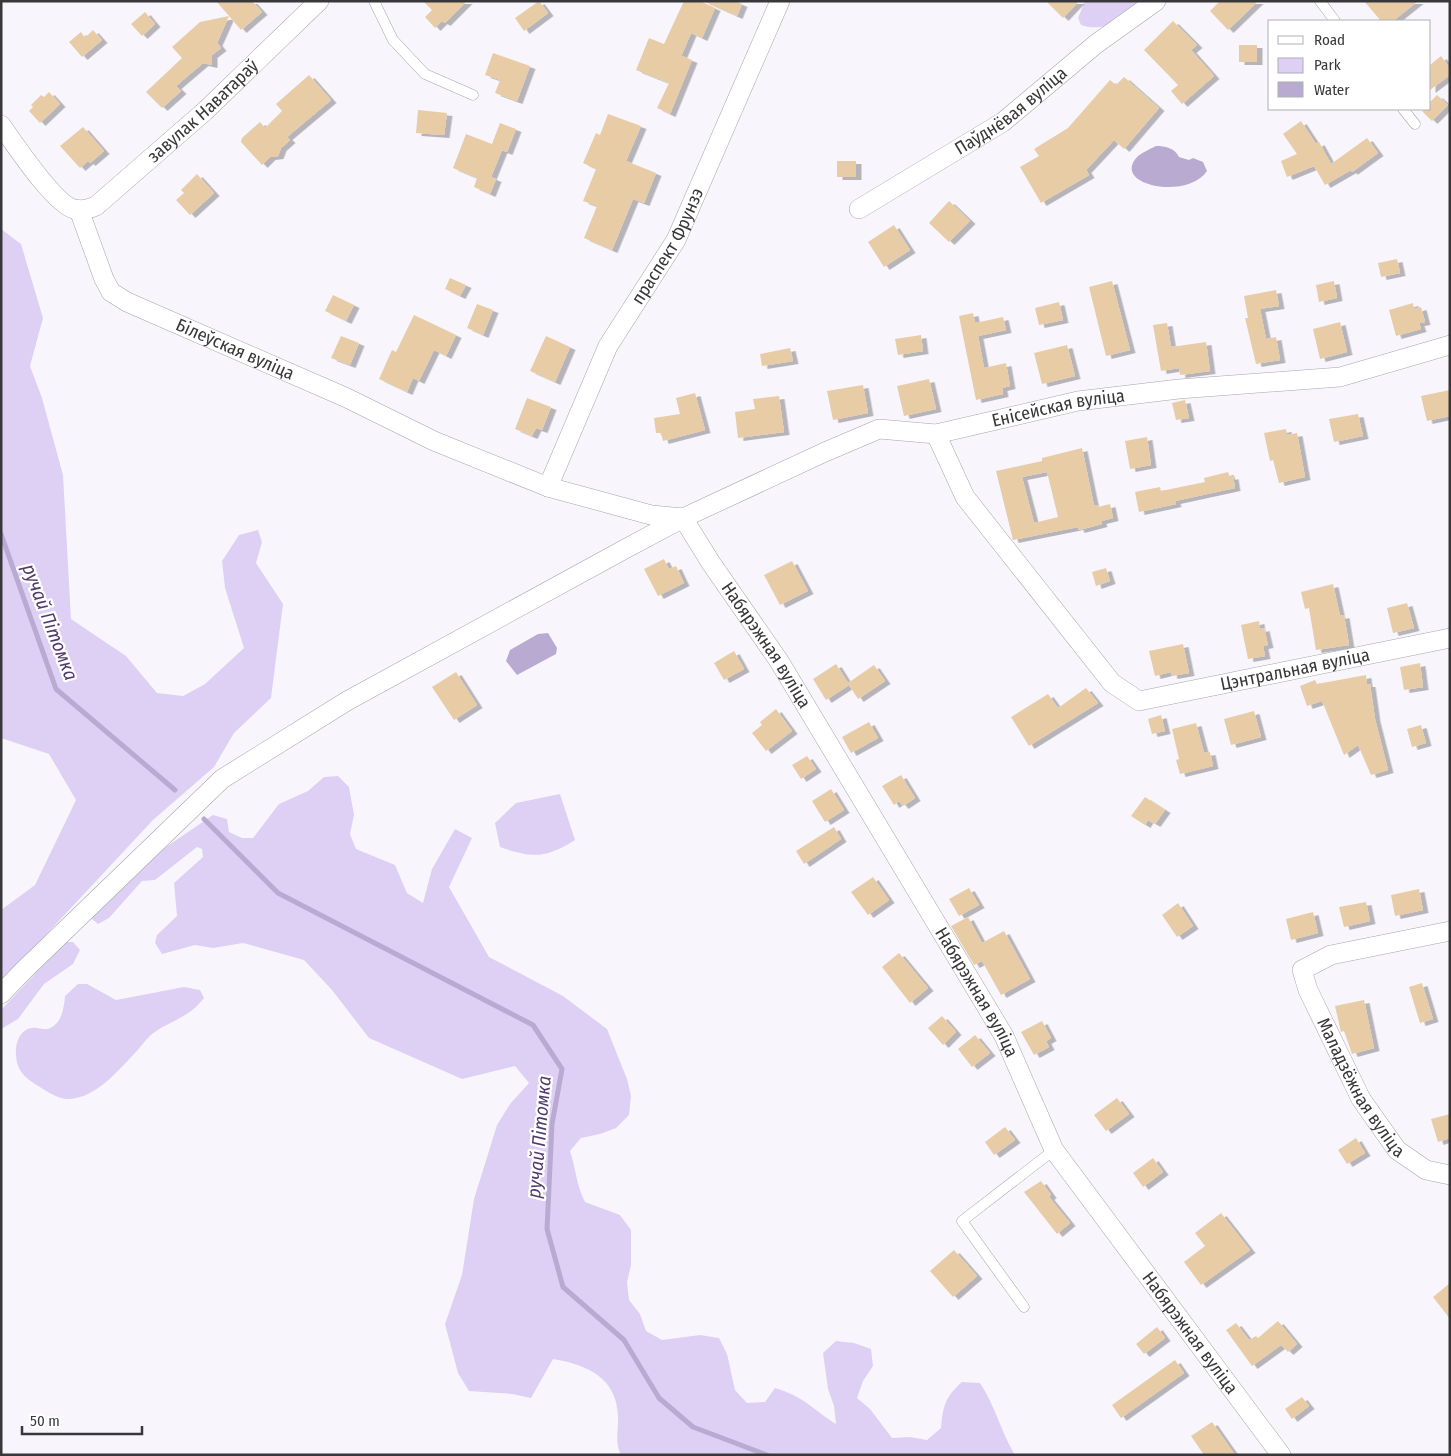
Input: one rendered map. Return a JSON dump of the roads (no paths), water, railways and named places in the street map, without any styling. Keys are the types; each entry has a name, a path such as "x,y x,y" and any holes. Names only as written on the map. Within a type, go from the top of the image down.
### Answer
{"street":[{"name":"завулак Наватараў","path":"79,210 96,206 149,162 256,64 319,1"},
{"name":"праспект Фрунзэ","path":"548,487 608,346 676,240 780,1"},
{"name":"Паўднёвая вуліца","path":"859,209 1003,122 1096,44 1156,1"},
{"path":"1,125 51,190 65,205 79,210"},
{"name":"Білеўская вуліца","path":"79,210 104,279 111,292 126,302 347,398 434,441 548,487 651,515 683,518"},
{"name":"Енісейская вуліца","path":"1,994 22,971 222,779 347,701 683,518 879,429 936,434 1078,401 1180,389 1340,376 1450,345"},
{"name":"Цэнтральная вуліца","path":"936,434 965,497 1112,683 1139,701 1450,638"},
{"name":"Набярэжная вуліца","path":"683,518 711,563 779,662 1004,1036 1054,1150 1281,1455"},
{"name":"Маладзёжная вуліца","path":"1450,931 1330,956 1302,970 1308,990 1361,1099 1397,1150 1426,1170 1450,1175"}],"lane":[{"path":"374,1 393,40 425,74 473,95"},
{"path":"1320,1 1334,20"},
{"path":"1404,110 1415,124"},
{"path":"1024,1307 962,1221 1054,1150"}],"water":[{"path":"1156,146 1169,148 1175,151 1179,157 1189,160 1193,158 1203,162 1207,171 1197,180 1184,185 1154,186 1142,181 1134,175 1132,166 1138,156"},
{"path":"548,633 557,648 556,654 517,675 506,661 510,650 538,634"}],"waterway":[{"name":"ручай Пітомка","path":"1,534 56,689 175,790"},
{"name":"ручай Пітомка","path":"204,819 278,893 533,1025 562,1069 552,1124 547,1229 563,1287 624,1340 659,1398 693,1427 767,1455"}]}
